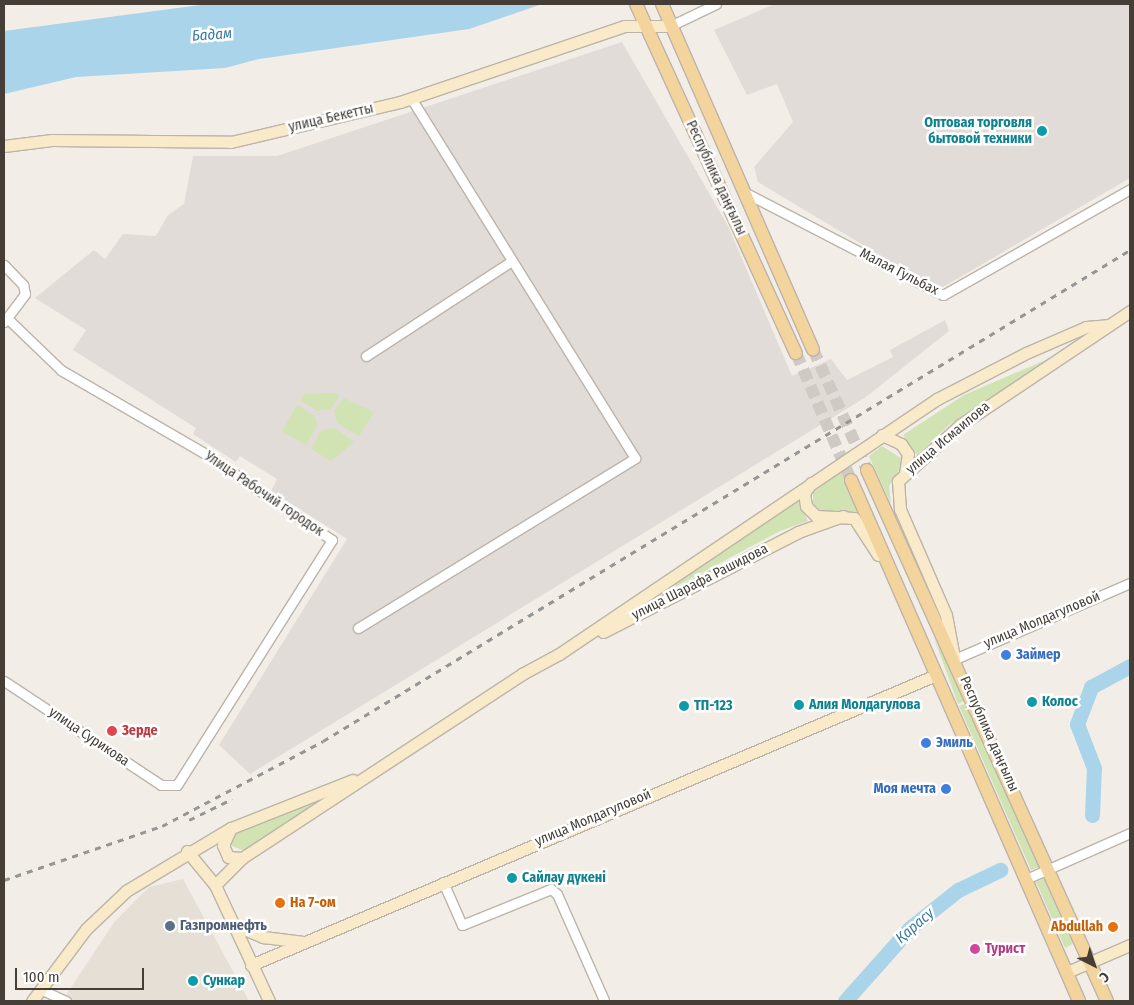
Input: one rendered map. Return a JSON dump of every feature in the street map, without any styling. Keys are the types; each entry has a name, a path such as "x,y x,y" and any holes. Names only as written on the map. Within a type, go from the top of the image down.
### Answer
{"main road":[{"name":"Республика даңғылы","path":"636,4 796,353"},
{"name":"Республика даңғылы","path":"662,4 813,349"},
{"name":"улица Бекетты","path":"4,146 52,140 231,142 411,98 624,26 669,21"},
{"name":"улица Исмаилова","path":"955,658 946,615 900,508 898,481 904,473 960,424 1130,311"},
{"name":"улица Исмаилова","path":"814,480 937,399 1026,353 1086,327 1107,325"},
{"path":"882,435 901,444 908,454 904,473"},
{"name":"Республика даңғылы","path":"867,470 955,658 1107,1001"},
{"path":"814,480 804,492 806,506 816,516 854,518 868,536 911,631 934,669"},
{"name":"улица Шарафа Рашидова","path":"376,771 559,654 814,480"},
{"name":"Республика даңғылы","path":"851,480 1079,1001"},
{"name":"улица Шарафа Рашидова","path":"559,654 798,532 843,516"},
{"name":"улица Молдагуловой","path":"251,965 934,669"},
{"path":"32,1001 86,929 126,891 187,851 231,828 376,771"},
{"path":"215,885 242,858 376,771"},
{"path":"231,828 223,845 228,857 242,858"},
{"path":"187,851 215,885 269,1001"},
{"path":"232,924 263,937 304,942"},
{"path":"1067,972 1130,944"}],"street":[{"path":"669,21 716,4"},
{"path":"358,628 634,458 411,98"},
{"name":"Малая Гульбах","path":"744,192 943,295 1130,189"},
{"path":"366,356 512,261"},
{"path":"4,265 23,285 25,294 5,320"},
{"name":"Улица Рабочий городок","path":"5,320 61,370 204,453 332,540 176,785"},
{"name":"улица Молдагуловой","path":"955,658 1130,583"},
{"name":"улица Сурикова","path":"4,681 161,785 176,785"},
{"path":"1026,879 1130,833"},
{"path":"443,882 462,925 551,889 557,894 604,1000"},
{"path":"40,989 66,1001"}],"shaded area":[{"path":"775,4 1130,4 1130,178 938,290 758,182 754,167 793,122 777,84 747,95 714,30"},
{"path":"622,42 728,226 792,376 831,359 847,380 893,357 890,350 945,320 949,331 866,397 250,774 219,745 347,539 271,491 277,479 240,456 236,462 193,434 196,428 73,350 86,330 35,298 94,250 105,259 123,234 156,236 168,215 184,204 193,156 277,156"},
{"path":"183,879 249,1001 62,1001 115,921 149,887"}],"green space":[{"path":"1071,349 949,425 917,455 903,435 964,395"},
{"path":"335,393 339,395 331,409 318,411 300,400 305,394"},
{"path":"344,398 374,412 359,436 337,423 334,411"},
{"path":"297,405 315,416 317,426 306,445 282,431"},
{"path":"335,428 354,442 331,461 311,449 322,430"},
{"path":"882,446 901,458 901,467 889,486 891,504 869,456"},
{"path":"844,470 871,528 856,513 820,510 813,503 813,492"},
{"path":"797,500 808,521 780,531 662,594"},
{"path":"934,638 966,700 958,704"},
{"path":"967,703 1039,867 1031,870 959,706"},
{"path":"347,785 245,851 232,846 229,841 235,832"},
{"path":"1044,878 1073,944 1065,948 1036,882"}],"water":[{"name":"Бадам","path":"208,4 542,4 469,29 259,59 225,68 76,77 4,94 4,31"}],"waterway":[{"path":"1092,815 1094,768 1077,724 1091,687 1130,666"},
{"name":"Қарасу","path":"845,1001 910,928 958,890 1000,870"}],"tunnel":[{"path":"813,349 867,470"},
{"path":"796,353 851,480"}],"railway":[{"path":"4,880 162,826 323,741 1130,250"},
{"path":"189,820 232,799"}],"place":[{"name":"Оптовая торговля бытовой техники","path":"1042,131"},
{"name":"Займер","path":"1006,655"},
{"name":"Колос","path":"1032,702"},
{"name":"Алия Молдагулова","path":"799,705"},
{"name":"ТП-123","path":"684,706"},
{"name":"Зерде","path":"112,731"},
{"name":"Эмиль","path":"926,743"},
{"name":"Моя мечта","path":"946,789"},
{"name":"Сайлау дүкені","path":"512,878"},
{"name":"На 7-ом","path":"280,903"},
{"name":"Газпромнефть","path":"170,926"},
{"name":"Аbdullah","path":"1113,927"},
{"name":"Турист","path":"975,949"},
{"name":"Сункар","path":"193,981"}]}
